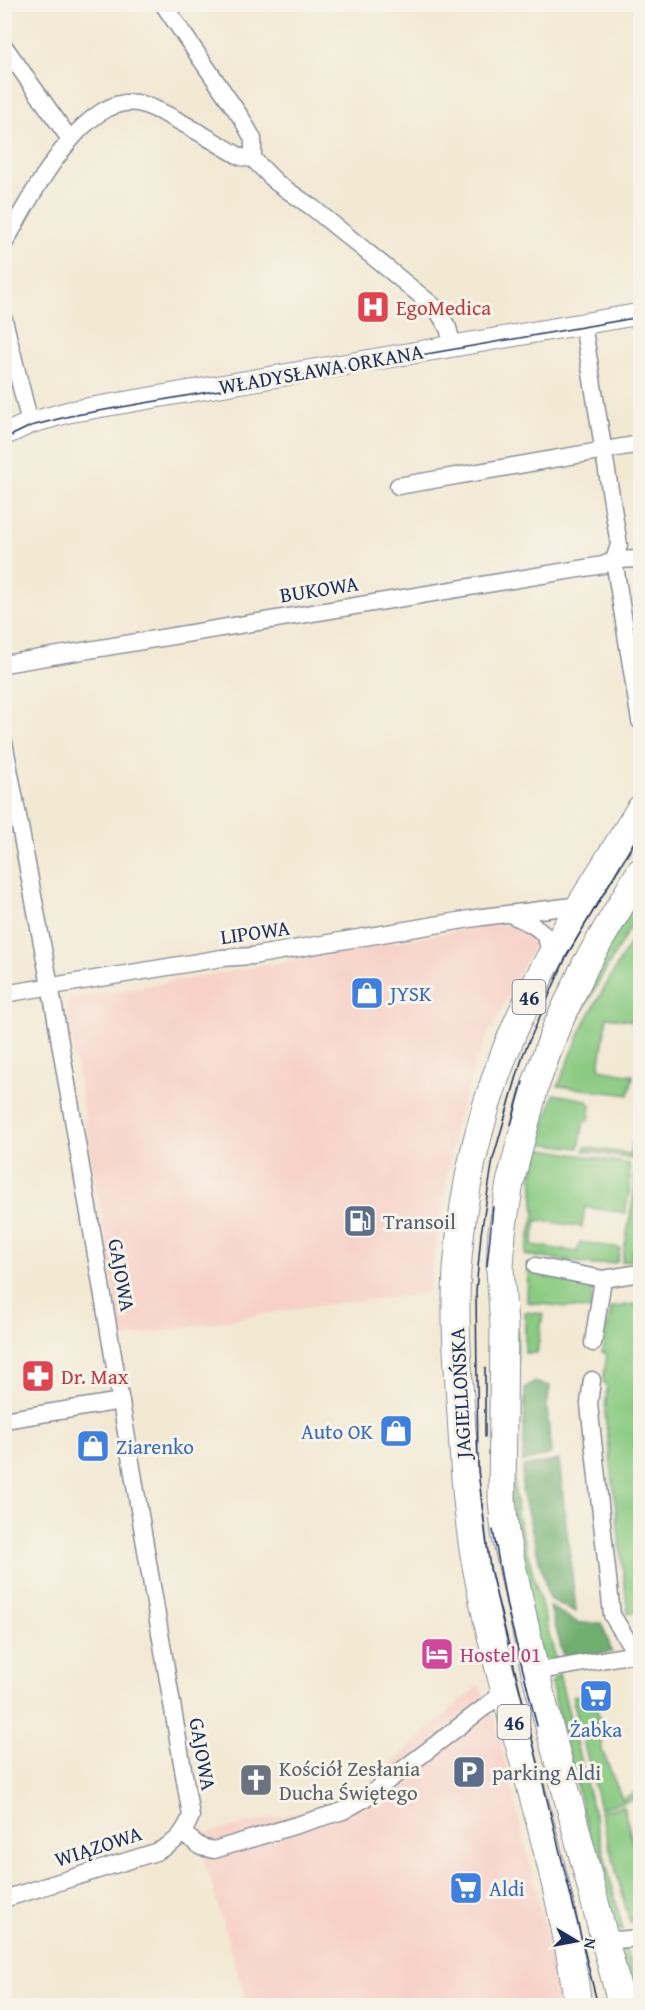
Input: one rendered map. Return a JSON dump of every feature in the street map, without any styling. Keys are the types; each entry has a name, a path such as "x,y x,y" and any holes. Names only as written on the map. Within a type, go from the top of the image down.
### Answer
{"main road":[{"name":"JAGIELLOŃSKA","path":"578,2006 565,1923 477,1572 471,1533 457,1352 457,1270 471,1168 489,1097 525,1005 581,905 640,809"},
{"name":"JAGIELLOŃSKA","path":"622,2006 535,1672 512,1570 502,1499 505,1422 504,1326 500,1269 502,1232 527,1111 556,1028 586,964 640,872"}],"street":[{"path":"163,4 242,119 253,139 253,159"},
{"path":"4,46 69,138"},
{"path":"4,244 55,157 69,138 103,112 119,105 136,103 144,105 241,157 253,159 276,183 313,208 436,308 448,328 453,346"},
{"name":"WŁADYSŁAWA ORKANA","path":"4,435 30,423 69,412 640,314"},
{"path":"4,320 30,423"},
{"path":"583,324 619,545 614,560 635,653 640,721"},
{"path":"398,486 640,444"},
{"name":"BUKOWA","path":"4,664 603,565 614,560 640,559"},
{"name":"GAJOWA","path":"4,742 121,1401 190,1816 184,1834"},
{"name":"LIPOWA","path":"4,994 222,958 252,957 482,917 581,905"},
{"path":"512,915 544,933 548,940 547,963"},
{"path":"536,1266 603,1279 640,1273"},
{"path":"593,1343 603,1279"},
{"path":"535,1672 638,1654 612,1615 589,1404 592,1380"},
{"path":"4,1420 121,1401"},
{"path":"184,1834 201,1847 214,1850 343,1811 364,1799 507,1690"},
{"name":"WIĄZOWA","path":"4,1899 156,1852 175,1843 184,1834"},
{"path":"604,1941 640,1938"}],"shaded area":[{"path":"491,925 517,926 539,935 477,1058 454,1131 429,1293 313,1306 122,1338 67,1013 67,1005 71,999"},
{"path":"479,1684 495,1720 551,1950 560,2005 247,2005 205,1862 201,1829 208,1833 337,1803 377,1777"}],"green space":[{"path":"640,888 640,910 576,1022 550,1082 576,1004"},
{"path":"640,925 640,1022 607,1017 599,1069 633,1075 629,1095 558,1086 585,1022"},
{"path":"554,1094 586,1100 591,1105 589,1121 584,1121 579,1148 539,1143"},
{"path":"632,1144 640,1145 640,1160 584,1151 585,1147 630,1154"},
{"path":"539,1148 629,1164 630,1187 625,1213 585,1207 582,1227 537,1220 532,1245 577,1252 580,1242 620,1248 617,1262 595,1265 525,1255 535,1214 532,1175"},
{"path":"635,1163 640,1164 640,1249 632,1251 633,1260 622,1262 635,1188"},
{"path":"528,1268 593,1281 591,1310 527,1302"},
{"path":"634,1304 640,1308 640,1612 628,1614 605,1413 607,1387 603,1381 607,1354 602,1352 611,1308"},
{"path":"525,1312 543,1314 537,1353 525,1353"},
{"path":"513,1320 517,1328 517,1420 514,1478 517,1514 556,1660 546,1660 542,1656 524,1590 510,1496"},
{"path":"533,1382 550,1386 547,1407 551,1454 523,1462 525,1388"},
{"path":"559,1460 576,1612 549,1599 522,1491 523,1467"},
{"path":"550,1607 578,1623 602,1623 612,1652 564,1658"},
{"path":"559,1674 623,1931 612,1928 551,1683"},
{"path":"593,1693 600,1722 602,1750 622,1799 640,1791 640,1798 600,1808 572,1696"},
{"path":"623,1806 640,1869 640,1922 630,1923 600,1811"},
{"path":"626,1948 640,2005 634,2005 621,1952"}],"tram line":[{"path":"4,439 31,426 70,416 640,317"},
{"path":"598,2006 490,1569 478,1471 476,1291 481,1234 493,1159 523,1055 567,955 640,832"},
{"path":"511,1125 523,1082"},
{"path":"487,1266 493,1207"},
{"path":"485,1368 485,1437"},
{"path":"493,1530 507,1607 537,1726"}],"place":[{"name":"EgoMedica","path":"373,307"},
{"name":"JYSK","path":"367,993"},
{"name":"Transoil","path":"360,1221"},
{"name":"Dr. Max","path":"38,1376"},
{"name":"Auto OK","path":"396,1431"},
{"name":"Ziarenko","path":"93,1446"},
{"name":"Hostel 01","path":"437,1654"},
{"name":"Żabka","path":"596,1696"},
{"name":"parking Aldi","path":"469,1772"},
{"name":"Kościół Zesłania Ducha Świętego","path":"256,1780"},
{"name":"Aldi","path":"466,1888"}]}
